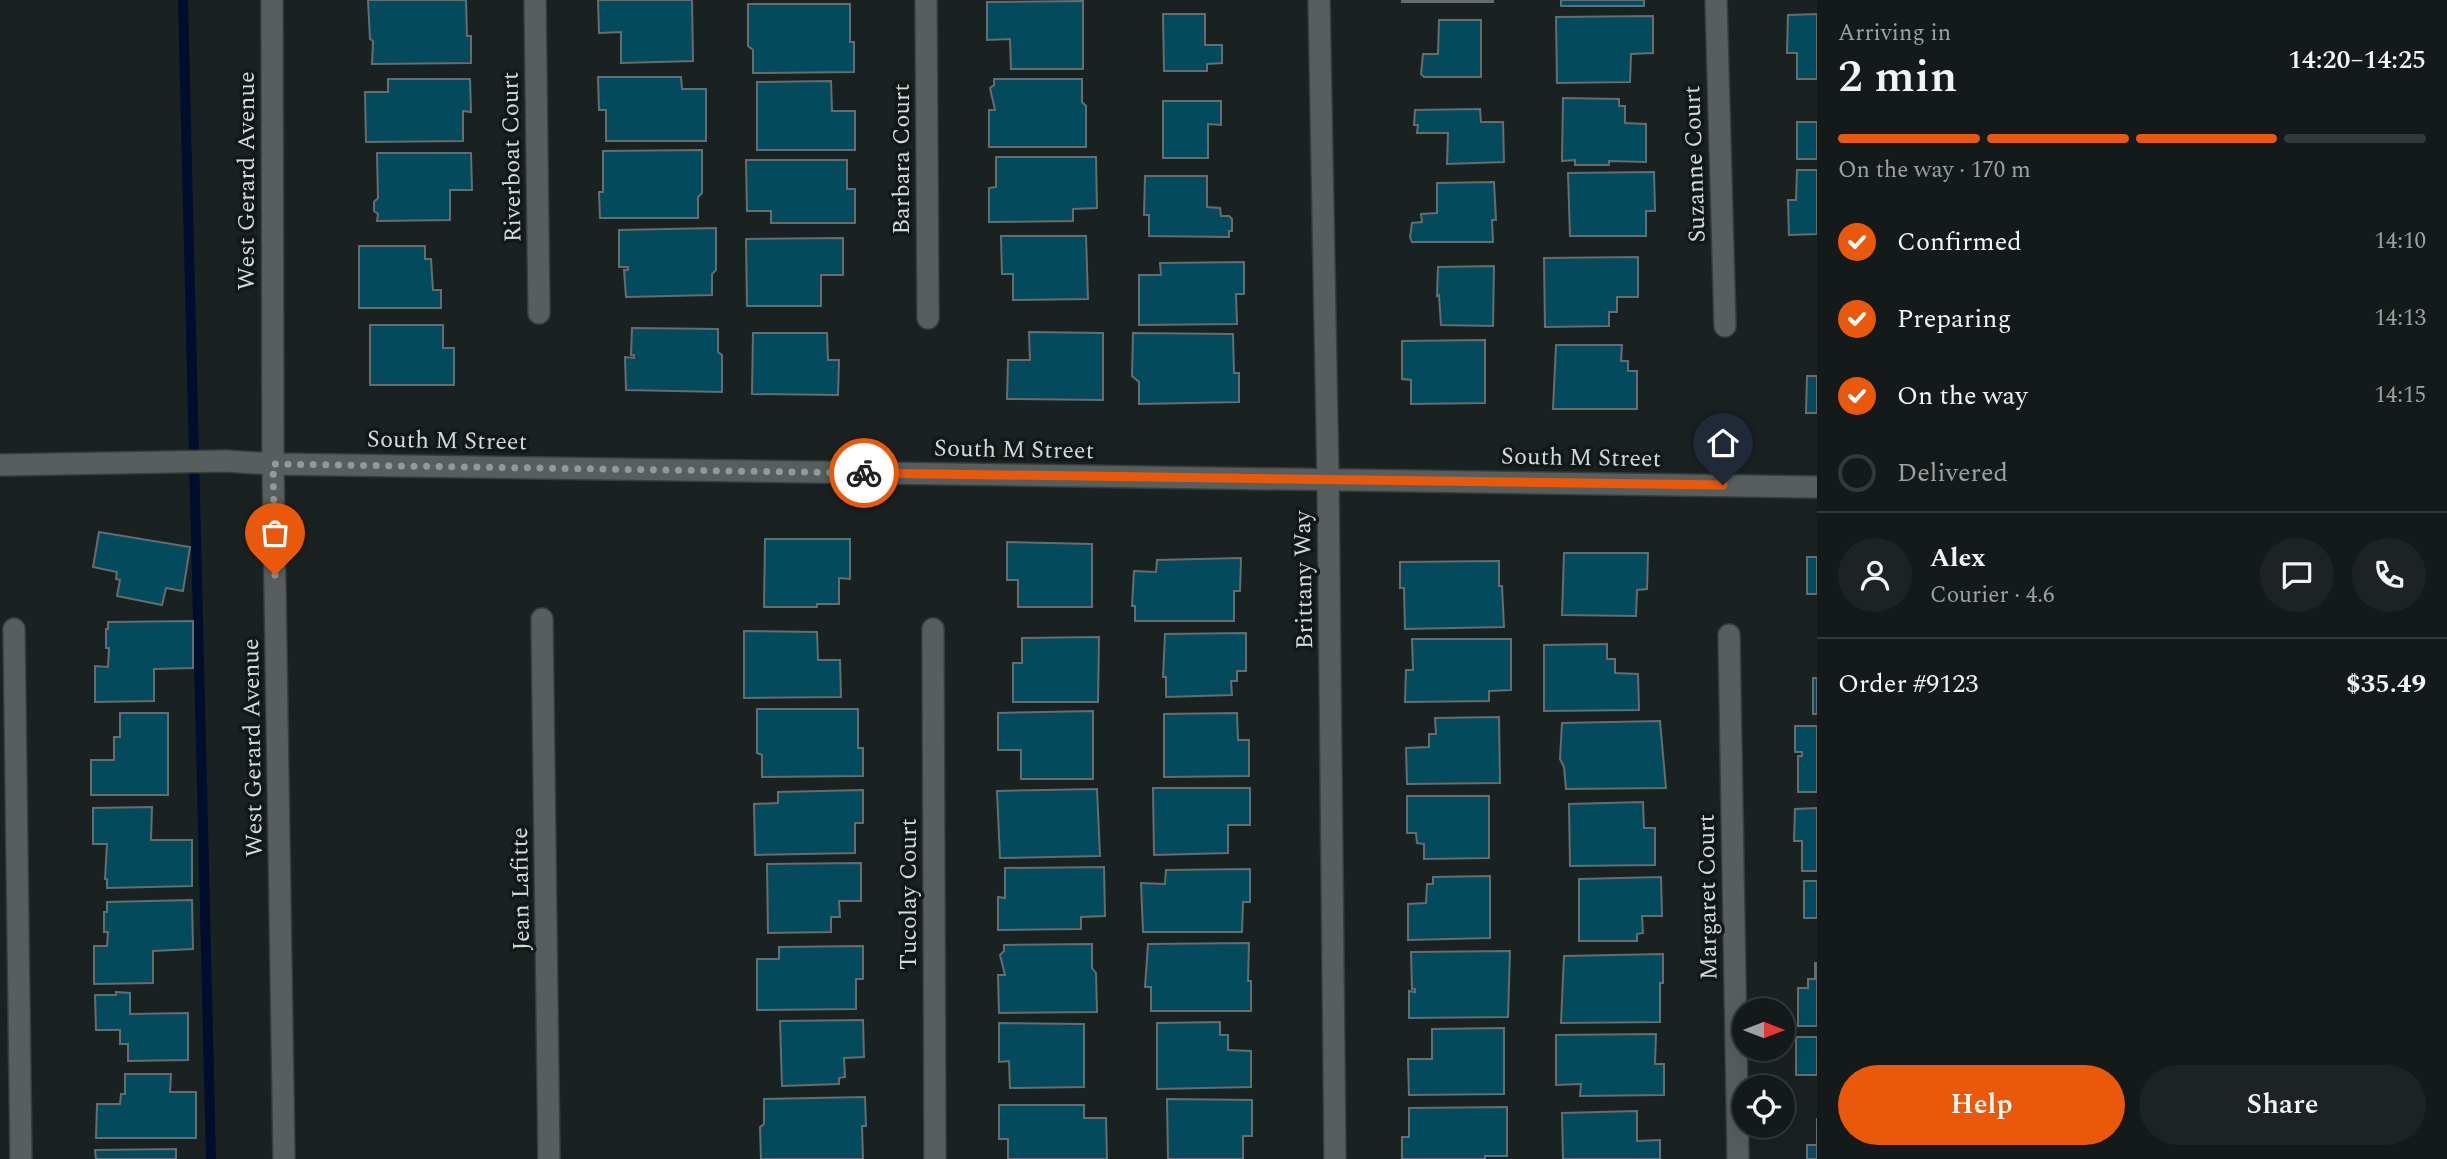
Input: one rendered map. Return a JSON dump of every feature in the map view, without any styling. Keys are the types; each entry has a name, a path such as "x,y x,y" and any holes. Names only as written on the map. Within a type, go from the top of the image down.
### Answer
{"street":[{"name":"West Gerard Avenue","path":"272,0 273,464 284,1159"},
{"name":"Riverboat Court","path":"535,0 538,313"},
{"name":"Barbara Court","path":"926,0 928,318"},
{"name":"Brittany Way","path":"1319,0 1328,480 1335,1159"},
{"name":"Suzanne Court","path":"1716,0 1724,326"},
{"name":"South M Street","path":"0,465 225,461 273,464 1817,487"},
{"name":"Jean Lafitte","path":"542,619 549,1159"},
{"path":"14,629 9,900 21,1159"},
{"name":"Tucolay Court","path":"933,629 935,1159"},
{"name":"Margaret Court","path":"1729,635 1738,1159"}],"building":[{"path":"368,0 466,0 467,36 471,36 471,63 372,64 373,41 370,39"},
{"path":"598,0 692,0 693,61 621,63 621,32 599,33"},
{"path":"1493,0 1493,2 1402,2"},
{"path":"1561,0 1644,0 1644,6 1561,6"},
{"path":"1083,1 1083,69 1011,69 1010,39 987,40 987,2"},
{"path":"748,4 850,4 850,42 854,42 854,72 753,73 753,50 748,46"},
{"path":"1163,14 1205,14 1205,45 1222,45 1222,63 1207,64 1207,71 1164,71"},
{"path":"1817,14 1817,79 1797,79 1797,53 1787,53 1788,15"},
{"path":"1653,16 1653,53 1631,54 1630,82 1557,83 1556,17"},
{"path":"1439,20 1481,20 1481,77 1424,77 1421,74 1423,54 1438,54"},
{"path":"598,77 681,77 682,89 706,89 706,141 606,141 606,110 599,110"},
{"path":"388,79 470,79 471,112 463,111 463,141 366,142 365,92 388,92"},
{"path":"994,79 1082,79 1082,102 1086,106 1086,147 989,147 989,110 995,110 990,88 994,85"},
{"path":"831,81 832,111 855,111 855,150 757,150 757,82"},
{"path":"1563,98 1619,99 1619,106 1625,106 1625,123 1646,124 1646,162 1609,161 1609,165 1575,165 1575,160 1562,161"},
{"path":"1163,101 1221,101 1221,125 1208,124 1208,158 1163,158"},
{"path":"1480,109 1481,122 1503,122 1504,162 1447,164 1448,133 1417,133 1418,125 1414,125 1415,110"},
{"path":"1797,122 1817,122 1817,159 1797,159"},
{"path":"702,150 702,193 698,197 698,218 600,218 599,192 603,192 603,151"},
{"path":"377,153 471,153 472,190 450,190 450,220 377,221 374,202 378,198"},
{"path":"996,157 1096,157 1097,208 1073,209 1073,221 989,222 989,188 996,187"},
{"path":"746,160 847,160 847,189 855,189 855,223 771,223 771,211 747,211"},
{"path":"1797,170 1817,170 1817,234 1789,235 1788,200 1796,200"},
{"path":"1654,172 1655,211 1646,211 1646,236 1570,236 1568,173"},
{"path":"1145,176 1207,176 1207,207 1220,208 1221,216 1229,216 1232,219 1229,237 1149,236 1149,215 1144,215"},
{"path":"1494,182 1496,220 1492,220 1493,242 1412,242 1412,223 1422,222 1421,214 1437,213 1437,183"},
{"path":"716,228 716,270 712,274 712,295 626,297 624,270 628,270 628,267 619,267 619,230"},
{"path":"1001,236 1086,236 1088,299 1013,300 1013,274 1002,274"},
{"path":"843,238 843,275 821,275 821,306 747,306 746,239"},
{"path":"359,246 425,246 425,259 431,259 433,290 441,290 441,308 359,308"},
{"path":"1638,257 1638,297 1617,297 1617,312 1609,312 1609,326 1545,327 1544,258"},
{"path":"1244,262 1244,294 1236,294 1237,324 1139,325 1139,275 1161,275 1160,263"},
{"path":"1494,266 1493,326 1441,325 1439,295 1437,296 1438,267"},
{"path":"370,325 443,325 443,348 454,348 454,385 370,385"},
{"path":"632,328 718,329 718,352 722,355 722,392 626,390 625,357 634,358 634,355 631,355"},
{"path":"1029,332 1103,333 1103,400 1007,399 1008,360 1030,360"},
{"path":"753,333 827,333 828,360 839,360 838,395 752,394"},
{"path":"1133,333 1233,334 1234,373 1239,373 1239,402 1139,404 1139,382 1132,376"},
{"path":"1485,340 1485,403 1411,404 1411,380 1402,379 1402,341"},
{"path":"1556,345 1622,345 1621,361 1628,361 1628,371 1637,371 1637,409 1553,409"},
{"path":"1807,376 1817,376 1817,413 1806,413"},
{"path":"99,532 190,547 183,591 166,588 162,605 117,596 120,580 116,579 117,572 93,567"},
{"path":"765,539 850,539 850,579 839,578 839,604 817,604 817,607 764,607"},
{"path":"1007,542 1092,544 1092,607 1018,607 1018,580 1007,580"},
{"path":"1564,553 1648,553 1647,589 1637,590 1636,616 1562,615"},
{"path":"1807,557 1817,557 1817,594 1807,594"},
{"path":"1241,558 1240,591 1234,591 1234,621 1135,621 1135,606 1132,606 1134,571 1156,572 1157,560"},
{"path":"1499,561 1504,627 1405,629 1400,562"},
{"path":"193,621 193,668 154,669 154,701 95,702 95,666 108,667 108,622"},
{"path":"744,631 817,632 818,660 840,660 841,697 744,698"},
{"path":"1246,633 1246,671 1237,671 1237,681 1231,681 1232,695 1166,697 1166,677 1163,677 1165,634"},
{"path":"1099,637 1098,702 1013,702 1013,663 1022,663 1022,638"},
{"path":"1412,639 1511,639 1511,690 1489,691 1489,701 1405,702 1406,670 1413,670"},
{"path":"1607,644 1607,659 1615,659 1615,673 1638,674 1639,710 1544,711 1544,645"},
{"path":"1813,678 1817,678 1817,714 1813,714"},
{"path":"757,709 858,709 858,748 863,748 863,776 762,777 762,755 757,753"},
{"path":"1093,711 1093,779 1021,779 1021,750 998,750 998,713"},
{"path":"120,713 168,713 168,795 91,795 91,760 114,760 114,737 120,737"},
{"path":"1237,713 1238,740 1249,740 1249,776 1164,777 1164,714"},
{"path":"1499,717 1500,783 1407,784 1406,748 1429,747 1429,734 1436,734 1435,718"},
{"path":"1660,721 1666,788 1566,789 1564,767 1560,759 1562,723"},
{"path":"1795,726 1817,726 1817,792 1798,792 1798,756 1802,756 1802,752 1795,752"},
{"path":"1153,788 1250,788 1250,825 1228,825 1228,853 1154,855"},
{"path":"1097,789 1100,856 1000,858 997,791"},
{"path":"863,790 863,823 855,823 855,853 755,855 754,804 778,803 778,792"},
{"path":"1407,796 1489,796 1489,858 1424,859 1424,844 1417,843 1416,833 1407,833"},
{"path":"1643,802 1644,828 1655,828 1655,865 1570,866 1569,804"},
{"path":"152,807 151,840 192,840 192,886 107,888 107,844 93,844 93,808"},
{"path":"1817,808 1817,871 1802,871 1802,841 1794,841 1795,809"},
{"path":"861,863 861,901 839,901 840,917 831,917 831,932 768,933 767,864"},
{"path":"1104,867 1105,916 1081,917 1081,929 998,930 998,897 1005,898 1005,868"},
{"path":"1250,869 1250,902 1243,902 1242,932 1143,932 1141,883 1165,884 1166,870"},
{"path":"1490,876 1490,938 1408,940 1408,904 1426,903 1427,884 1433,884 1433,877"},
{"path":"1661,877 1662,916 1642,916 1643,933 1637,934 1637,941 1579,941 1579,879"},
{"path":"1804,881 1817,881 1817,918 1804,918"},
{"path":"192,900 193,949 153,951 153,983 94,984 94,946 107,946 108,932 104,932 104,912 107,912 107,902"},
{"path":"1249,943 1248,981 1251,981 1251,1011 1151,1011 1151,987 1145,987 1148,944"},
{"path":"1092,944 1097,1012 999,1013 998,975 1005,975 1000,955 1004,951 1004,945"},
{"path":"863,946 863,979 856,979 856,1009 757,1010 757,959 779,959 779,947"},
{"path":"1510,951 1508,1017 1409,1018 1409,991 1415,992 1415,989 1412,989 1411,952"},
{"path":"1663,954 1660,1022 1561,1023 1564,956"},
{"path":"1815,963 1817,1026 1798,1026 1798,988 1808,988 1808,979 1815,979"},
{"path":"116,992 130,993 130,1014 188,1013 188,1060 128,1061 128,1044 120,1044 120,1030 96,1030 95,995 116,995"},
{"path":"863,1020 864,1057 844,1058 845,1077 839,1078 839,1084 782,1086 780,1021"},
{"path":"1220,1022 1220,1035 1228,1035 1228,1050 1251,1051 1251,1087 1157,1089 1157,1023"},
{"path":"999,1023 1084,1024 1084,1087 1010,1088 1009,1061 999,1062"},
{"path":"1504,1028 1504,1094 1409,1095 1408,1059 1432,1059 1432,1029"},
{"path":"1656,1034 1655,1064 1664,1064 1664,1095 1580,1096 1581,1084 1556,1085 1556,1035"},
{"path":"1796,1037 1817,1037 1817,1075 1796,1075"},
{"path":"125,1074 171,1074 170,1092 196,1092 196,1138 96,1138 97,1104 120,1104 121,1094 125,1094"},
{"path":"865,1097 863,1159 761,1159 760,1127 764,1124 764,1099"},
{"path":"1167,1099 1252,1100 1252,1136 1243,1136 1243,1159 1168,1159"},
{"path":"999,1105 1084,1105 1084,1118 1106,1118 1107,1159 1008,1159 1008,1139 999,1139"},
{"path":"1507,1107 1507,1156 1485,1156 1485,1159 1402,1159 1402,1137 1409,1137 1409,1108"},
{"path":"1637,1111 1637,1141 1660,1140 1660,1159 1563,1159 1562,1113"},
{"path":"1807,1145 1817,1145 1817,1159 1807,1159"},
{"path":"176,1149 176,1159 96,1159 95,1150"}],"waterway":[{"path":"183,0 211,1159"}],"way so far":[{"path":"275,575 273,464 864,473"}],"route":[{"path":"864,473 1723,485"}]}
